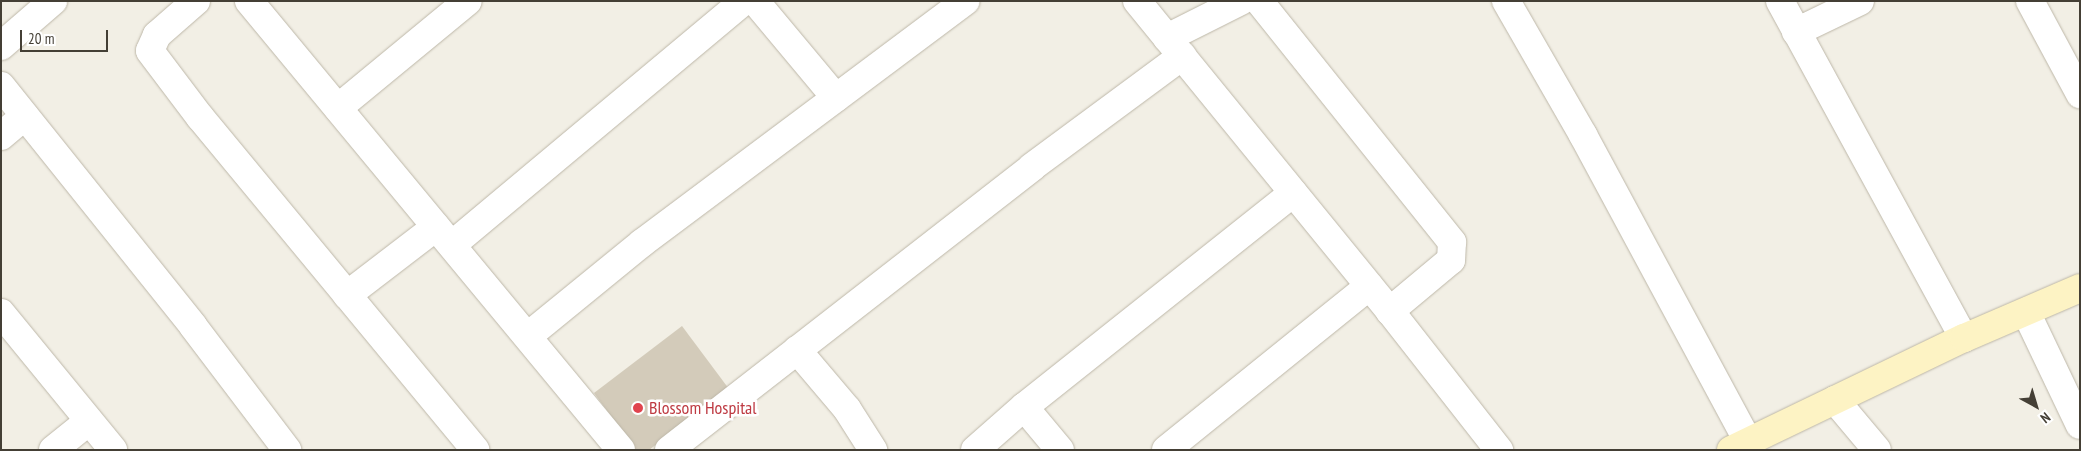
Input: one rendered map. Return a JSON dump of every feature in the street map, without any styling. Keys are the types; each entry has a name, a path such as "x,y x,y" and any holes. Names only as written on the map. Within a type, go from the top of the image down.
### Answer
{"street":[{"path":"1,46 53,1"},
{"path":"196,1 157,34 150,51 200,117 475,450"},
{"path":"249,1 621,450"},
{"path":"338,108 468,1"},
{"path":"347,295 444,236 744,1"},
{"path":"755,1 836,98"},
{"path":"528,336 642,243 965,1"},
{"path":"1137,1 1390,311 1499,450"},
{"path":"669,450 1032,167 1175,47 1241,1"},
{"path":"1259,1 1452,242 1451,260 1390,311"},
{"path":"1506,1 1583,135 1739,446 1964,338 2080,288"},
{"path":"1780,1 1964,338"},
{"path":"1796,32 1860,1"},
{"path":"2030,1 2080,94"},
{"path":"1,86 193,326 288,450"},
{"path":"1,136 25,116"},
{"path":"975,450 1024,407 1293,193"},
{"path":"1166,450 1369,286"},
{"path":"2026,312 2080,425"},
{"path":"7,331 113,450"},
{"path":"797,350 847,408 872,450"},
{"path":"1835,400 1877,450"},
{"path":"1024,407 1060,450"},
{"path":"53,450 89,421"}],"building":[{"path":"682,326 729,389 649,450 636,450 594,393"}],"place":[{"name":"Blossom Hospital","path":"638,408"}]}
